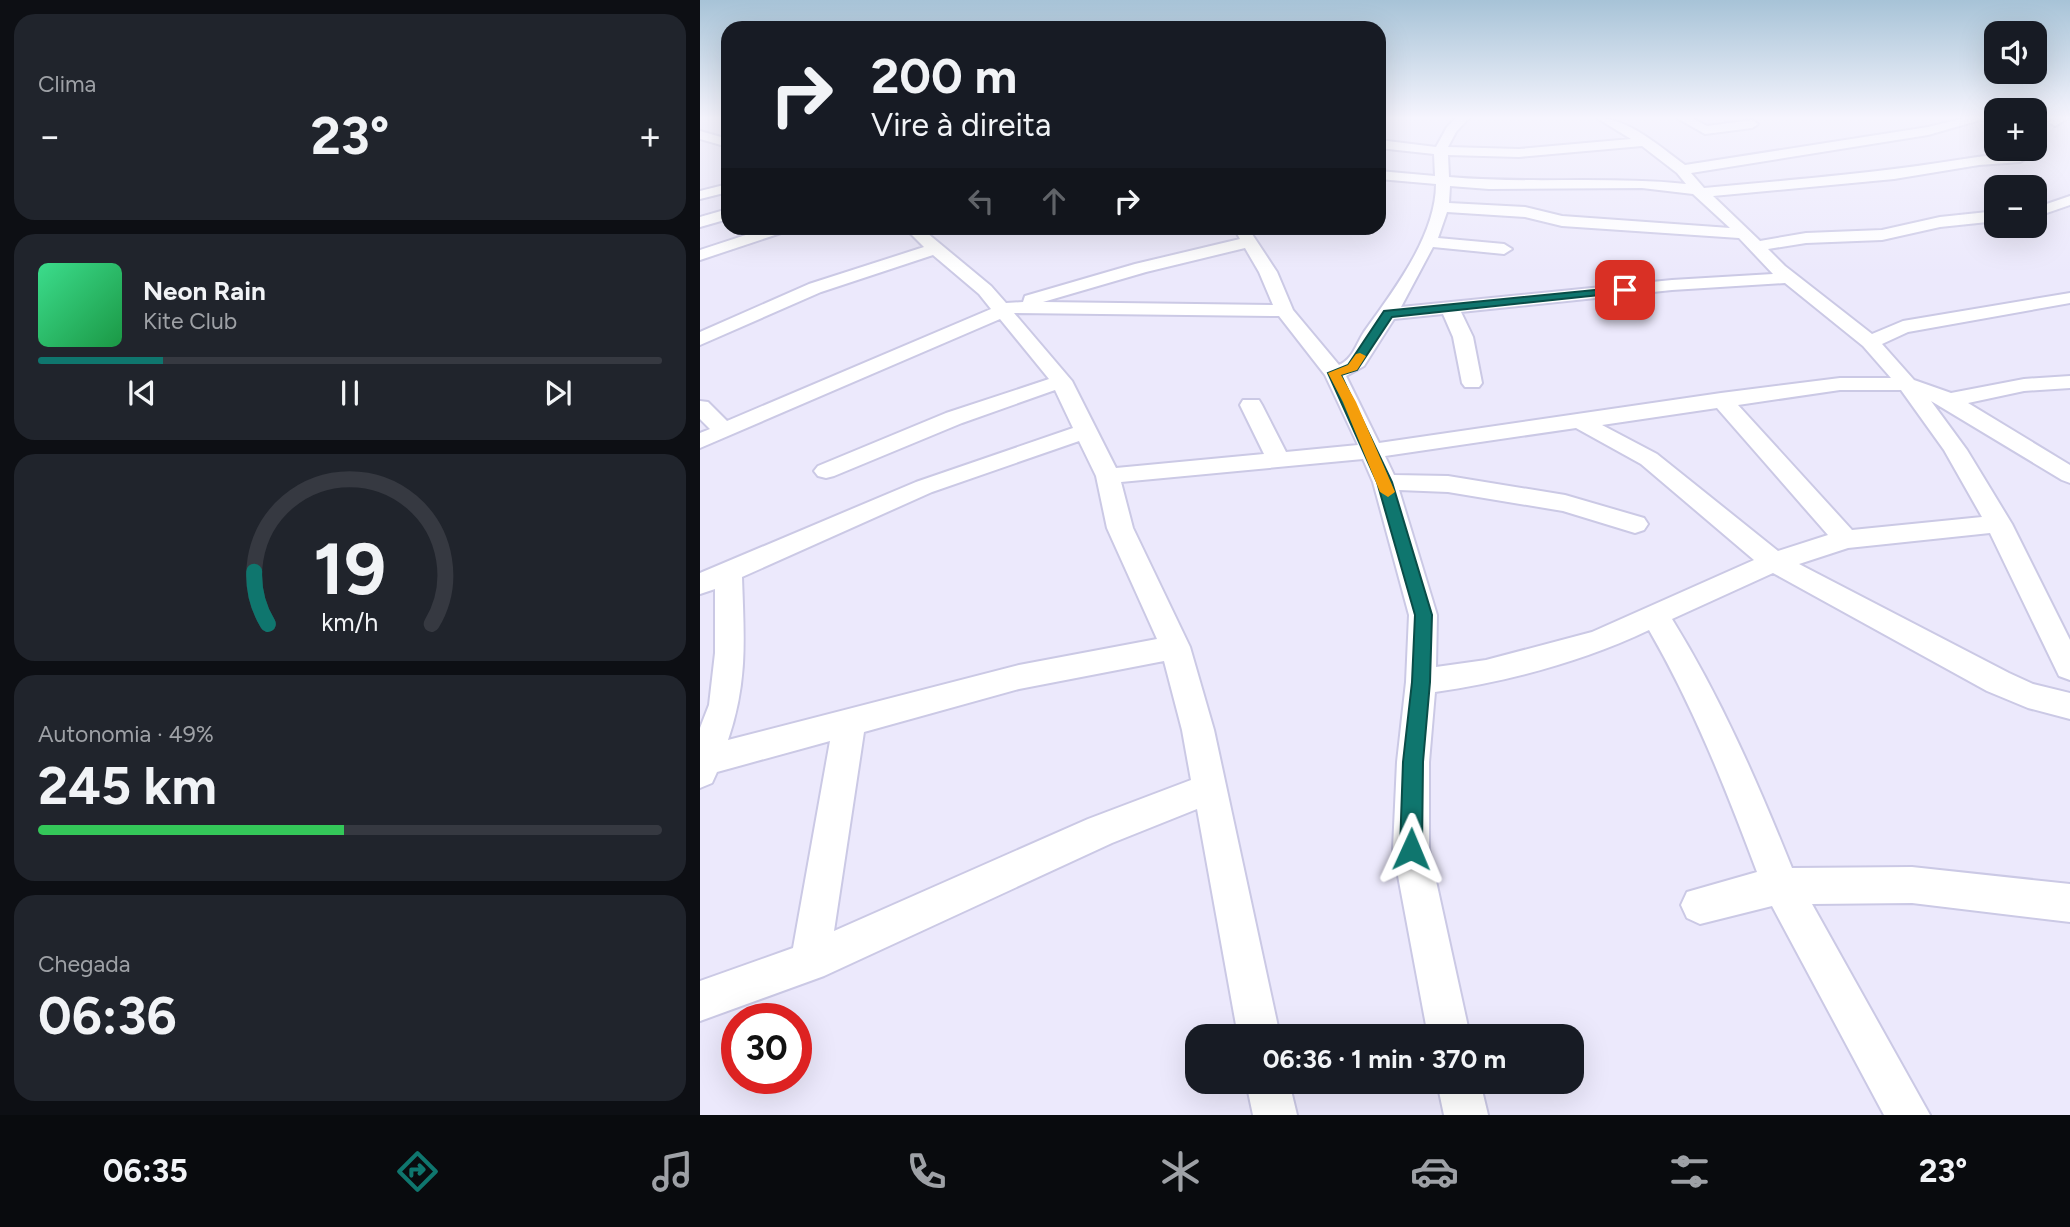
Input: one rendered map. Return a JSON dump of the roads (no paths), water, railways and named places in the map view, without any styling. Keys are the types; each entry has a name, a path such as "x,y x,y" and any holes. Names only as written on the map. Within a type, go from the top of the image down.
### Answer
{"street":[{"path":"1334,373 1352,367 1388,314 1427,242 1441,207 1442,170"},
{"path":"1682,170 1699,191 1788,278 1870,342 1907,384 1952,444 1999,524 2070,668"},
{"path":"1386,176 1518,186 1642,184 1699,191 1894,175 1924,170"},
{"path":"700,180 721,175"},
{"path":"700,195 721,190"},
{"path":"2047,209 2070,200"},
{"path":"1441,207 1525,212 1562,221 1686,231 1749,240 1882,235 1940,222 1984,217"},
{"path":"700,222 721,216"},
{"path":"700,255 760,235"},
{"path":"920,235 1008,308 1062,381 1108,476 1120,528 1175,647 1198,730 1257,1024"},
{"path":"700,441 1008,308 1242,235"},
{"path":"1246,235 1268,272 1284,311 1334,373 1371,451 1385,482 1423,615 1421,682 1413,762 1411,849 1447,1024"},
{"path":"1427,242 1504,249"},
{"path":"700,339 773,305 855,272 935,249"},
{"path":"1388,314 1672,285 1788,278"},
{"path":"1870,342 1903,327 2070,298"},
{"path":"1008,308 1284,311"},
{"path":"1450,309 1463,337 1472,383"},
{"path":"825,471 954,418 1062,381"},
{"path":"1949,400 2024,384 2070,382"},
{"path":"1108,476 1371,451 1840,384 1907,384 1949,400 2070,475"},
{"path":"1721,399 1846,539"},
{"path":"1251,405 1279,461"},
{"path":"700,407 724,430"},
{"path":"1581,422 1649,459 1774,562 1998,682 2028,695 2070,706"},
{"path":"700,584 924,487 1087,430"},
{"path":"1385,482 1448,484 1565,503 1635,524"},
{"path":"1421,682 1486,672 1599,641 1709,589 1774,562 1846,539 1999,524"},
{"path":"702,766 724,705 730,653 728,573"},
{"path":"1655,615 1695,682 1732,761 1781,886 1908,1115"},
{"path":"702,766 1019,677 1175,647"},
{"path":"810,962 849,725"},
{"path":"700,1001 810,962 1100,831 1211,788"},
{"path":"1700,905 1741,893 1781,886 1912,885 2070,903"},
{"path":"1271,1094 1275,1115"},
{"path":"1462,1094 1466,1115"}]}
